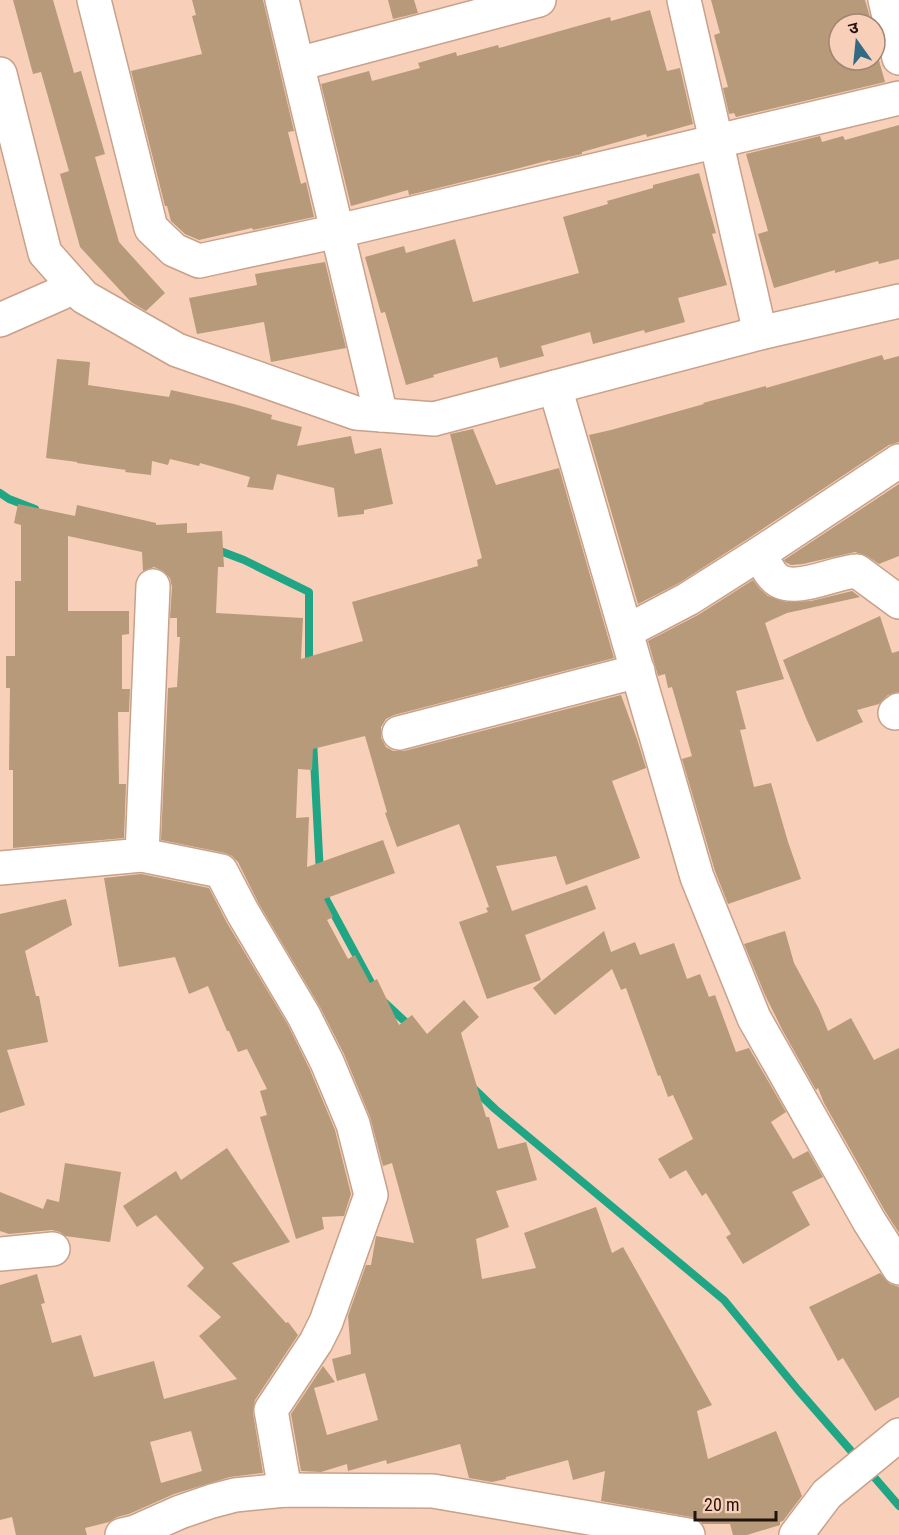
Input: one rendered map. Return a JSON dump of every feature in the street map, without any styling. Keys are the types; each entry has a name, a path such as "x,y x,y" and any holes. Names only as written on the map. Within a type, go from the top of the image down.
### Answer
{"street":[{"path":"94,0 151,228 174,250 199,261 338,231 899,98"},
{"path":"282,0 381,415"},
{"path":"298,64 487,7 539,0"},
{"path":"684,0 759,333"},
{"path":"885,0 899,58"},
{"path":"0,74 45,254 84,297 177,350 356,412 434,419 759,333 899,301"},
{"path":"0,320 75,287"},
{"path":"555,387 697,877 754,1018 869,1221 899,1268"},
{"path":"627,631 688,599 899,461"},
{"path":"759,554 779,581 794,585 844,572 857,571 899,602"},
{"path":"142,855 153,586"},
{"path":"399,733 638,671"},
{"path":"0,868 142,855 221,871 304,1016 327,1062 353,1125 371,1195 326,1322 316,1342 271,1410 285,1490"},
{"path":"0,1254 53,1249"},
{"path":"796,1535 827,1494 899,1435"},
{"path":"122,1535 212,1501 285,1490 433,1491 688,1535"}],"building":[{"path":"13,0 53,0 74,73 81,71 105,154 95,157 119,242 165,293 146,311 131,302 80,247 60,174 69,171 41,72 33,74"},
{"path":"192,0 263,0 294,131 288,132 301,184 306,182 314,217 199,240 185,234 171,221 167,206 165,206 131,71 202,54 192,16 196,15"},
{"path":"388,0 414,0 418,13 393,19"},
{"path":"711,0 865,0 868,12 827,12 827,72 882,72 885,82 736,117 734,113 729,114 723,88 728,87 714,35 720,33"},
{"path":"650,10 667,71 680,68 693,124 647,137 646,134 582,152 582,154 409,195 408,190 351,206 321,84 369,71 372,81 420,68 418,63 456,52 457,56 498,45 499,48 610,17 611,21"},
{"path":"899,125 899,259 879,264 878,261 835,273 835,270 774,288 758,234 768,231 746,154 820,136 822,142 843,136 845,140"},
{"path":"699,173 716,233 712,234 727,285 678,298 685,322 593,344 590,332 541,346 544,356 500,368 497,357 406,385 385,312 381,313 365,257 404,246 406,253 455,239 473,302 579,273 563,217 653,188 653,185"},
{"path":"325,262 346,348 271,362 264,322 197,334 189,298 257,285 255,274"},
{"path":"882,355 884,360 899,356 899,442 889,445 679,583 638,604 589,435"},
{"path":"57,359 90,362 88,385 169,397 171,390 272,415 271,419 302,427 297,446 351,436 355,454 381,448 393,504 364,510 364,514 338,517 334,488 277,474 273,490 247,487 250,477 200,463 199,466 170,459 168,465 152,461 151,475 46,458"},
{"path":"473,429 496,485 559,468 614,658 394,715 386,719 381,727 381,738 386,747 393,751 404,751 621,695 646,768 612,781 640,858 566,885 556,856 496,866 512,911 587,885 596,909 525,935 541,980 487,999 459,922 488,912 486,908 489,907 459,824 397,847 385,813 387,812 365,736 313,749 312,770 298,769 296,818 309,817 307,867 383,840 395,873 324,899 333,917 327,920 348,959 355,955 370,983 377,979 399,1025 412,1015 427,1034 464,1000 479,1017 461,1033 486,1117 489,1117 498,1149 526,1142 537,1180 496,1191 509,1227 476,1239 482,1279 536,1268 524,1233 596,1207 612,1253 623,1247 712,1405 697,1411 708,1459 776,1431 802,1496 780,1522 780,1525 747,1535 733,1535 730,1524 702,1524 700,1520 691,1517 601,1501 605,1471 573,1480 568,1460 492,1482 469,1478 460,1444 387,1464 386,1460 348,1471 347,1464 321,1472 301,1471 291,1414 323,1366 335,1382 314,1388 327,1435 378,1420 365,1373 337,1381 332,1359 351,1354 348,1316 366,1265 371,1265 376,1236 414,1243 392,1163 383,1166 370,1117 344,1054 320,1007 259,904 238,862 225,853 161,840 168,688 177,687 180,637 177,637 177,618 170,618 172,587 170,578 163,571 154,567 143,571 142,552 68,536 68,611 129,611 129,634 122,635 122,689 130,689 129,712 118,712 119,784 126,784 124,838 13,848 13,770 9,770 10,688 6,688 6,656 15,656 15,581 21,581 21,525 14,523 18,504 75,516 77,505 156,523 156,525 187,523 187,533 222,531 224,567 218,567 216,613 303,618 301,659 363,641 352,602 478,566 477,560 482,558 450,434"},
{"path":"899,484 899,556 879,564 855,552 803,564 791,565 785,562 784,560"},
{"path":"753,580 768,596 786,602 811,601 852,591 860,597 787,613 765,623 784,679 736,691 746,729 740,730 754,787 771,783 801,879 728,904 715,871 682,759 692,756 672,687 668,688 665,674 658,676 648,641 698,615"},
{"path":"880,616 892,653 899,651 899,692 888,695 879,704 857,710 863,722 817,742 783,660"},
{"path":"141,874 209,888 227,923 288,1025 335,1130 351,1194 344,1216 322,1217 324,1229 296,1239 260,1117 267,1115 260,1091 267,1089 247,1049 238,1052 208,986 189,994 175,957 119,967 104,878"},
{"path":"66,899 72,925 25,951 36,996 39,996 48,1042 7,1050 25,1105 0,1113 0,914"},
{"path":"604,931 611,952 635,942 640,955 674,943 687,979 700,974 709,997 715,995 736,1052 749,1048 786,1112 771,1122 793,1159 808,1151 823,1177 792,1192 810,1225 743,1264 726,1237 731,1234 706,1193 702,1196 686,1170 670,1179 658,1159 693,1139 673,1095 668,1097 626,988 621,990 612,969 555,1015 533,988"},
{"path":"785,931 794,963 828,1031 851,1018 874,1060 899,1048 899,1233 824,1103 818,1088 816,1090 783,1031 744,944"},
{"path":"227,1148 290,1242 232,1263 298,1335 255,1400 253,1413 263,1473 230,1477 174,1494 109,1522 85,1528 87,1535 16,1535 12,1517 0,1520 0,1285 37,1274 45,1303 41,1304 52,1343 81,1335 94,1377 154,1361 164,1399 237,1379 199,1336 221,1317 187,1286 204,1268 156,1215 137,1227 123,1206 176,1171 181,1180","holes":["191,1431 202,1471 161,1483 150,1442"]},
{"path":"65,1163 121,1172 110,1242 65,1236 52,1230 9,1234 0,1231 0,1192 43,1209 47,1199 59,1202"},
{"path":"880,1273 890,1284 899,1287 899,1397 875,1411 843,1358 838,1361 809,1307"}],"waterway":[{"path":"0,493 35,509"},
{"path":"215,549 244,560 309,592 309,667"},
{"path":"313,740 320,874"},
{"path":"321,890 376,992"},
{"path":"384,1002 412,1028"},
{"path":"472,1087 495,1109 724,1300 859,1460"},
{"path":"868,1470 899,1506"}]}
